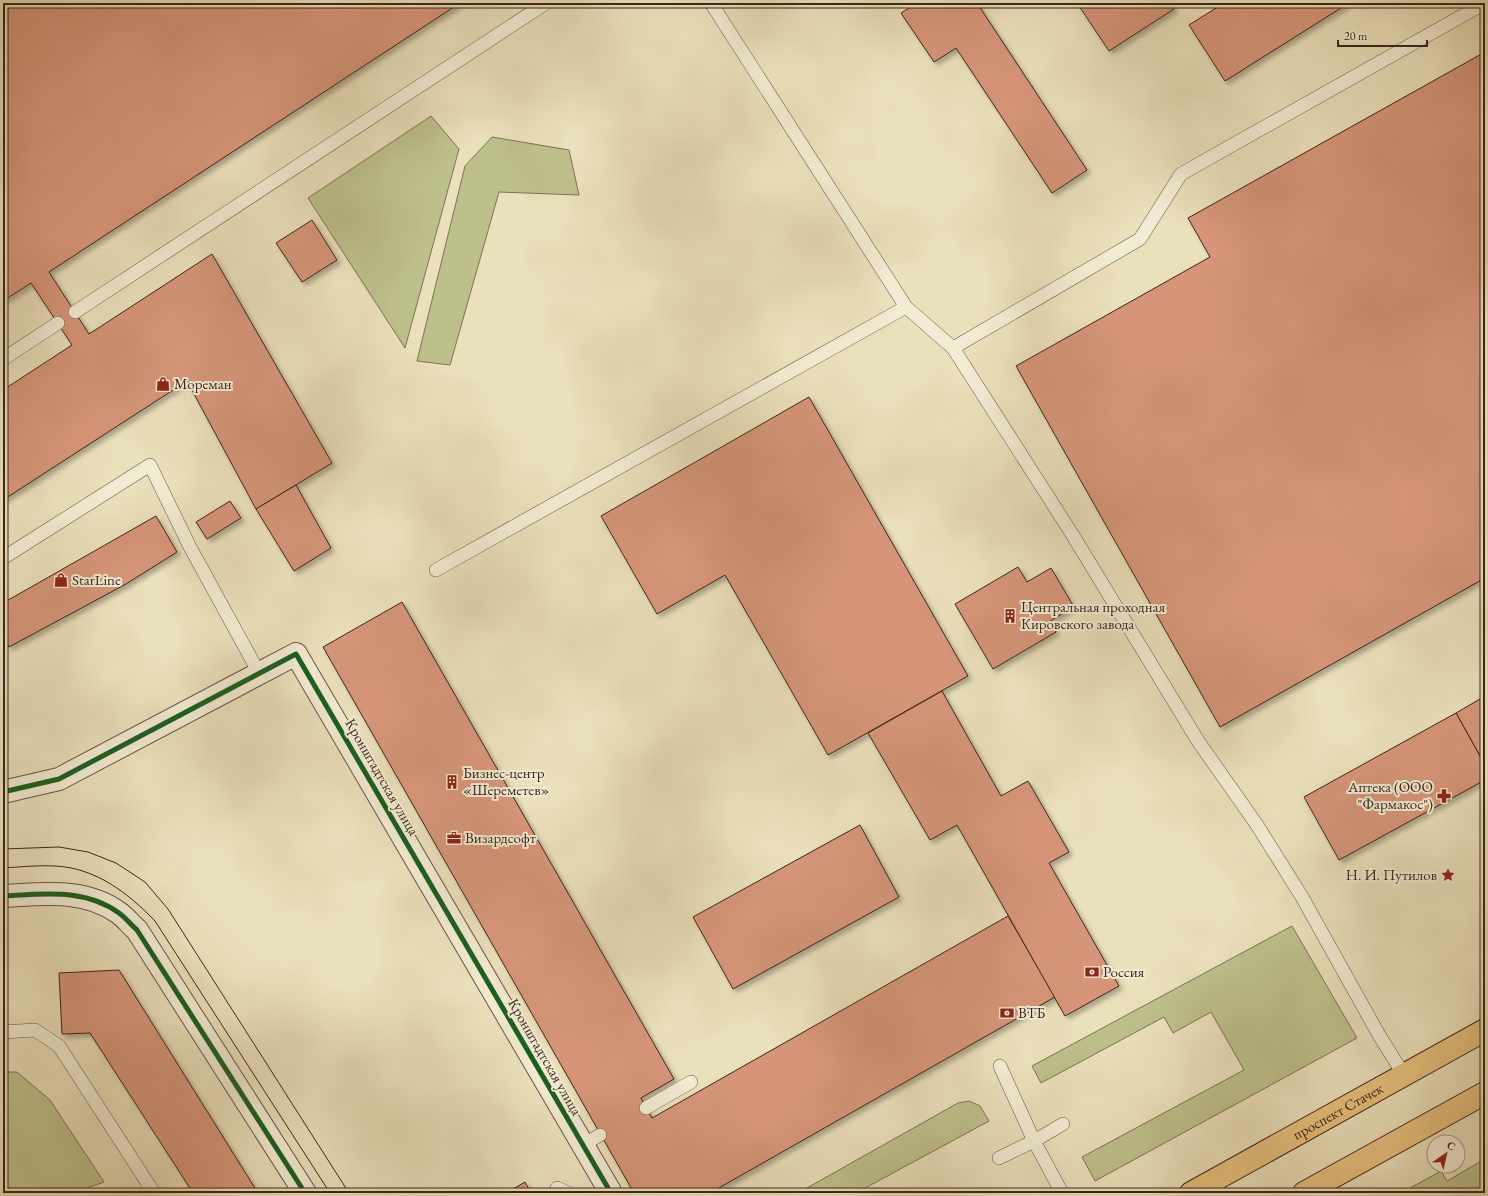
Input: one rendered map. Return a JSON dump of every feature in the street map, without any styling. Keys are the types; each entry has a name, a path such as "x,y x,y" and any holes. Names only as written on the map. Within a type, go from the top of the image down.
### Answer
{"main road":[{"name":"проспект Стачек","path":"1191,1193 1485,1030"},
{"path":"1304,1193 1485,1093"}],"street":[{"name":"Кронштадтская улица","path":"3,792 59,779 296,654 592,1140 611,1193"},
{"path":"3,896 60,894 90,898 119,913 137,930 305,1193"}],"lane":[{"path":"75,312 546,3"},
{"path":"711,3 906,307 954,348 1072,534 1198,741 1257,825 1302,897 1379,1035 1404,1076"},
{"path":"954,348 1140,238 1181,174 1485,3"},
{"path":"436,570 906,307"},
{"path":"3,359 58,323"},
{"path":"3,558 150,464 190,547 259,673"},
{"path":"3,1032 35,1030 59,1046 154,1193"},
{"path":"1000,1066 1034,1141 1062,1193"},
{"path":"646,1108 691,1082"},
{"path":"999,1158 1034,1141 1063,1124"}],"green space":[{"path":"431,116 459,149 405,348 308,198"},
{"path":"492,137 569,150 579,195 499,192 450,365 417,361 465,166"},
{"path":"1292,926 1357,1038 1095,1181 1082,1157 1244,1070 1211,1012 1173,1033 1164,1017 1041,1083 1032,1066"},
{"path":"3,1072 17,1072 50,1100 104,1182 73,1193 3,1193"},
{"path":"969,1101 980,1106 989,1121 856,1193 798,1193 958,1103"},
{"path":"1485,1159 1485,1193 1401,1193 1436,1174 1443,1174 1447,1181 1459,1174 1466,1174 1466,1170"}],"building":[{"path":"3,3 460,3 49,272 89,334 212,254 332,463 256,509 187,381 3,500 3,390 72,345 31,283 3,301"},
{"path":"917,3 977,3 1087,170 1052,193 956,48 934,62 901,13"},
{"path":"1077,3 1171,3 1174,9 1109,51"},
{"path":"1224,3 1349,3 1225,81 1189,25"},
{"path":"1485,52 1485,578 1220,727 1016,366 1210,257 1188,218"},
{"path":"312,220 337,260 302,282 276,243"},
{"path":"809,397 968,676 828,755 725,575 657,614 601,516"},
{"path":"296,485 331,548 294,571 256,509"},
{"path":"230,501 241,518 207,539 196,522"},
{"path":"156,516 177,552 126,584 9,647 3,636 3,603"},
{"name":"Центральная проходная Кировского завода","path":"1018,567 1027,582 1051,568 1074,607 1050,621 1056,632 993,669 955,604"},
{"name":"Бизнес-центр «Шереметев»","path":"402,602 674,1079 641,1098 652,1118 1008,916 1055,997 710,1193 634,1193 323,647"},
{"path":"942,691 1001,796 1028,781 1069,852 1049,863 1119,986 1065,1016 957,825 930,840 868,733"},
{"path":"1485,696 1485,765 1456,713"},
{"path":"1456,713 1485,765 1485,780 1339,860 1304,797"},
{"path":"860,825 899,897 733,989 693,917"},
{"path":"119,970 258,1193 193,1193 90,1033 62,1034 59,973"},
{"path":"525,1182 531,1193 516,1193 513,1189"}],"tram line":[{"path":"3,849 59,847 88,852 116,863 145,882 168,909 349,1193"},
{"path":"3,868 55,866 84,872 98,877 110,884 145,911 155,921 330,1193"}],"cycle path":[{"path":"3,792 59,779 296,654 611,1193"},
{"path":"3,896 33,894 63,894 78,896 106,905 126,919 137,930 305,1193"}],"place":[{"name":"Мореман","path":"163,384"},
{"name":"StarLine","path":"61,580"},
{"name":"Центральная проходная Кировского завода","path":"1010,616"},
{"name":"Бизнес-центр «Шереметев»","path":"452,782"},
{"name":"Аптека (ООО \"Фармакос\")","path":"1444,796"},
{"name":"Визардсофт","path":"454,838"},
{"name":"Н. И. Путилов","path":"1448,875"},
{"name":"Россия","path":"1092,972"},
{"name":"ВТБ","path":"1007,1013"}]}
